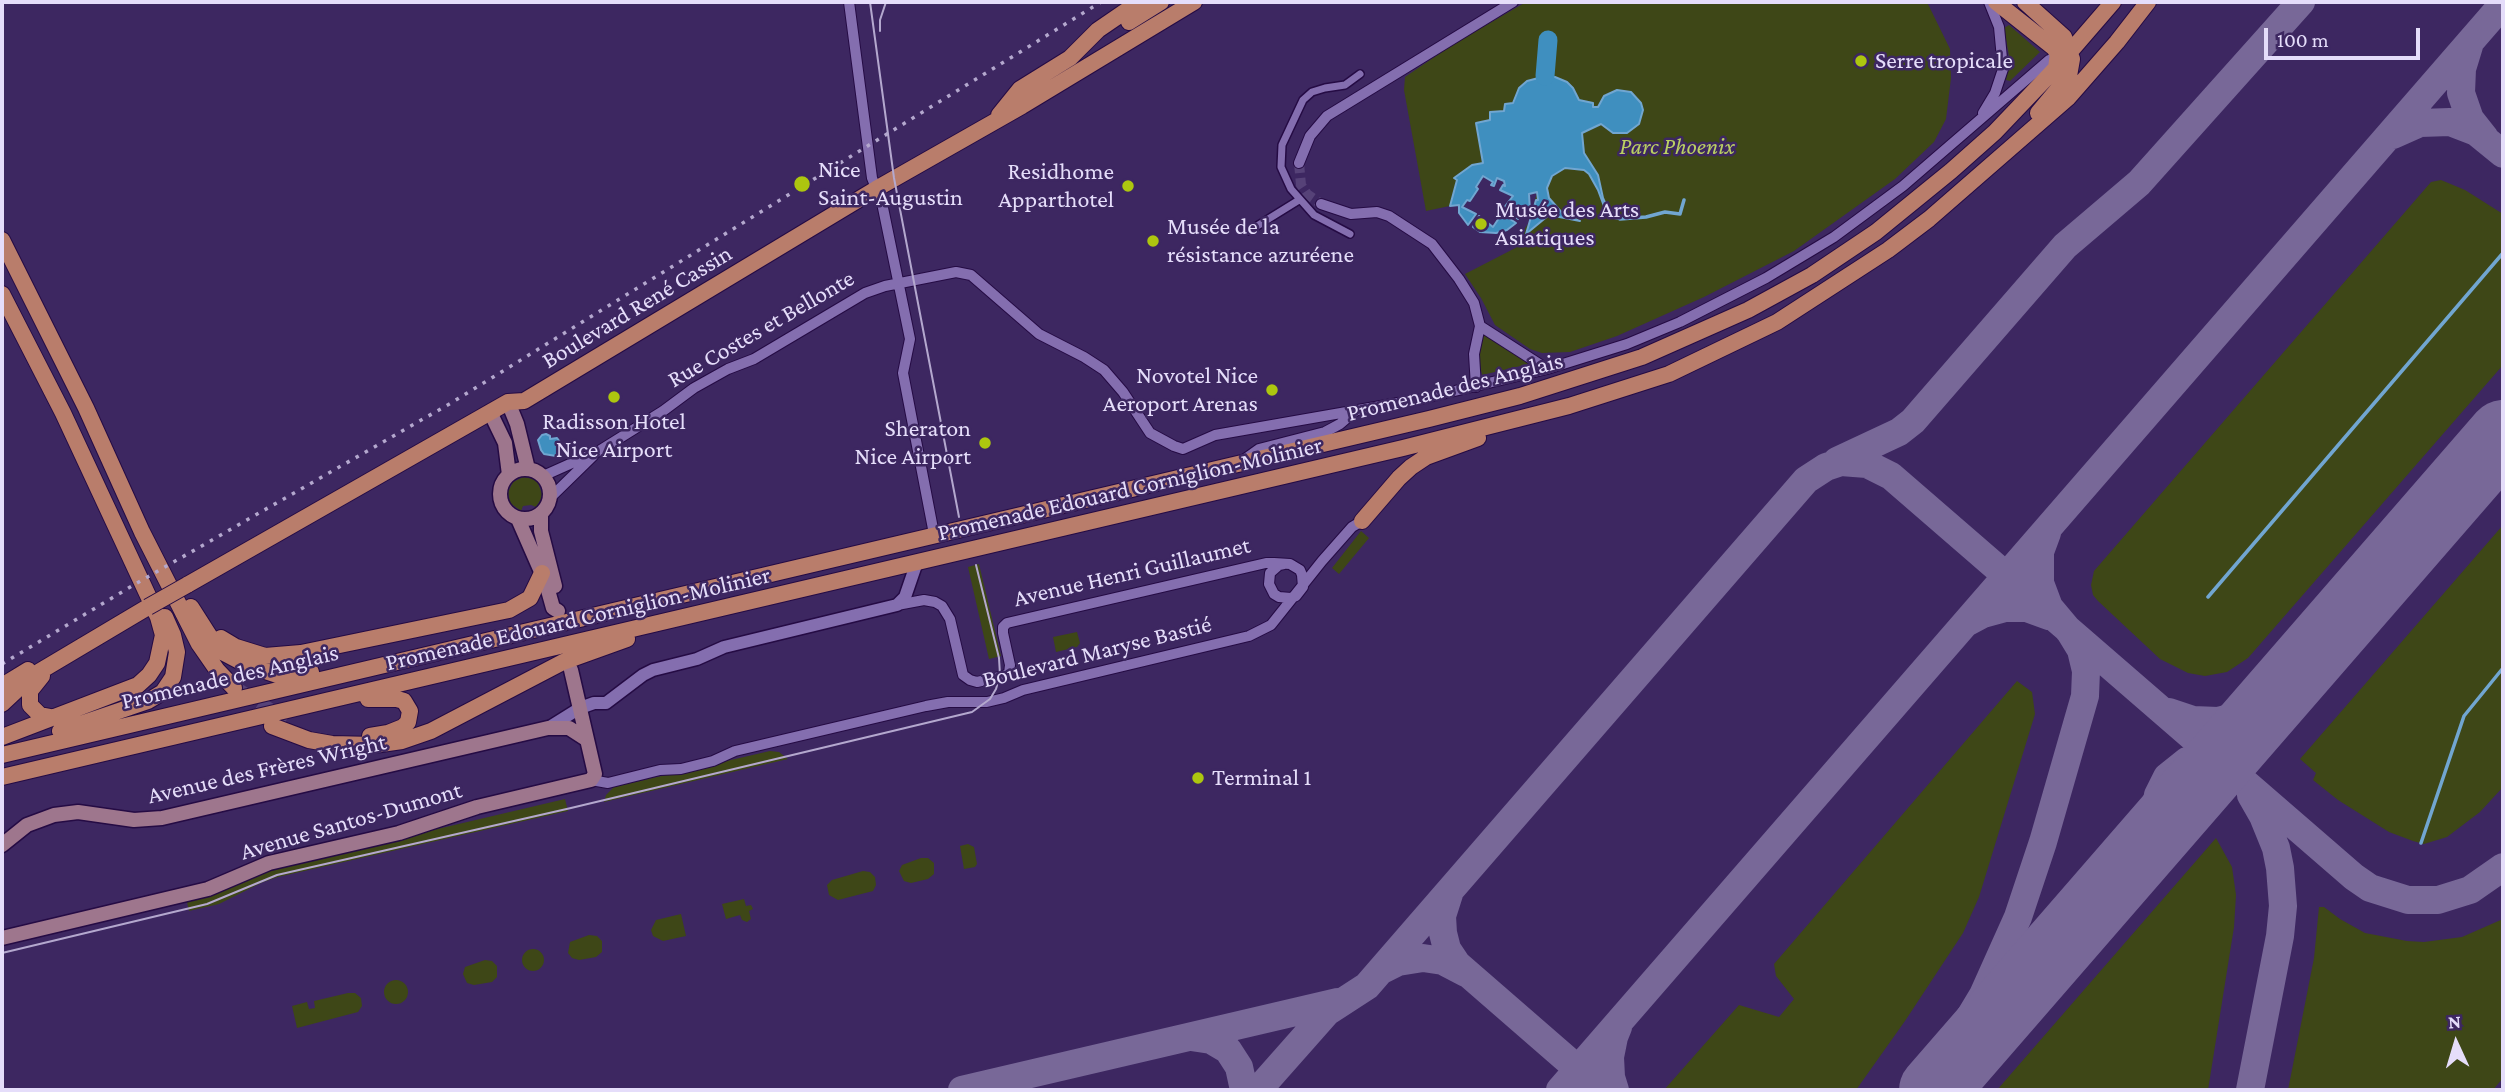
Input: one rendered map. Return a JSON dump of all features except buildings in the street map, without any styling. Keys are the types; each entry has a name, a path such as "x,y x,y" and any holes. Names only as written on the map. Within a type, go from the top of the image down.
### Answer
{"main road":[{"path":"995,120 1020,89 1070,58 1098,30 1139,2"},
{"path":"1129,22 1161,2"},
{"name":"Boulevard René Cassin","path":"2,686 49,658 148,607 508,402 524,401 1194,2"},
{"path":"1996,2 2054,48 2062,59 2072,66 2069,76 1998,161"},
{"path":"2025,2 2062,34 2074,38 2083,36"},
{"name":"Promenade des Anglais","path":"2,754 756,578 931,523 1003,518 1483,406 1581,378 1642,357 1748,310 1812,275 1876,232 1995,132 2113,2"},
{"name":"Promenade Edouard Corniglion-Molinier","path":"2,778 621,630 1390,451 1569,406 1669,374 1777,322 1888,250 1950,202 2068,98 2148,2"},
{"path":"2062,34 2062,59"},
{"path":"2,240 109,456 142,532 199,644 228,689 192,653 87,449 63,413"},
{"path":"2,294 63,413 123,541 160,622 162,641 157,663 144,680 131,690 2,737"},
{"path":"508,402 517,424 528,469"},
{"path":"1362,521 1399,478 1426,457 1569,406"},
{"path":"490,412 505,443 509,475"},
{"path":"109,456 136,498 200,622 214,643 225,653 247,665 277,675 393,662"},
{"path":"518,519 533,519 549,504 549,485 543,476 528,469 509,475 500,489 501,499 506,511 518,519 542,573 553,608 558,611 559,605 541,531 541,514"},
{"path":"917,562 937,542 976,531 1003,518"},
{"path":"2,754 155,698 170,683 177,659 173,635 123,541"},
{"path":"200,622 236,648 265,656 283,656 509,610 530,598 542,573"},
{"path":"324,703 397,699 408,705 410,717 403,727 396,730 358,736 279,724 309,740 332,744 365,746 402,741 431,731 563,662 699,614"},
{"name":"Boulevard René Cassin","path":"2,704 32,676 96,636"},
{"path":"56,718 35,712 30,705 29,696 33,686 58,661"},
{"path":"571,670 582,708 581,735 585,775 591,780"},
{"name":"Avenue des Frères Wright","path":"2,845 27,825 54,815 78,812 134,820 162,818 548,728 563,727 581,735"},
{"path":"2,786 39,775 68,762"},
{"name":"Avenue Santos-Dumont","path":"2,938 208,889 269,863 399,833 477,807 591,780"}],"street":[{"path":"849,2 867,149 882,203 911,339 903,373 931,523"},
{"path":"1299,163 1310,136 1326,117 1513,2"},
{"path":"1977,121 1992,100 2003,69 1999,27 1989,2"},
{"path":"1241,462 1259,449 1325,432 1340,425 1355,412 1547,369 1627,344 1680,322 1766,278 1869,213 2049,60 2062,59"},
{"path":"1350,234 1314,215 1290,190 1281,167 1282,145 1303,100 1312,92 1345,85 1360,74"},
{"path":"1249,231 1299,200"},
{"path":"1321,204 1351,214 1377,212 1389,216 1432,244 1459,278 1474,303 1480,326 1474,354 1476,387"},
{"name":"Rue Costes et Bellonte","path":"543,476 599,451 694,388 776,347 865,293 956,272 971,275 1040,334 1084,356 1104,370 1150,433 1174,446 1186,448 1208,436 1355,412"},
{"path":"1480,326 1547,369"},
{"name":"Rue Costes et Bellonte","path":"550,498 599,451"},
{"name":"Boulevard Maryse Bastié","path":"591,780 608,783 660,770 681,769 713,761 735,751 926,706 948,702 982,703 996,700 1023,690 1250,636 1271,625 1300,592 1322,561 1352,527 1362,521"},
{"path":"1287,564 1295,566 1303,575 1303,587 1296,596 1285,599 1271,590 1270,573 1287,564 1305,566 1322,561"},
{"path":"897,605 905,597 917,562"},
{"name":"Avenue Henri Guillaumet","path":"897,605 929,600 939,603 950,619 965,678 980,681 1009,673 1003,630 1005,624 1017,619 1248,565 1287,564"},
{"name":"Avenue des Frères Wright","path":"548,728 582,708 606,703 643,675 664,667 691,661 724,647 897,605"}],"green space":[{"name":"Parc Phoenix","path":"1526,2 1927,2 1950,49 1951,78 1946,119 1934,142 1895,179 1794,251 1704,297 1617,336 1570,352 1542,353 1530,349 1495,325 1465,274 1527,242 1521,234 1530,221 1537,192 1529,194 1530,211 1519,213 1518,219 1503,209 1513,196 1500,190 1505,186 1504,181 1497,178 1494,186 1491,185 1493,182 1483,176 1470,201 1467,200 1462,207 1459,204 1426,211 1404,90 1405,77 1452,45"},
{"path":"2009,25 2040,52 2010,81 2006,80 2009,56 2004,28"},
{"path":"2441,180 2465,190 2503,214 2503,365 2248,658 2227,672 2205,676 2188,673 2160,659 2093,595 2091,585 2094,571 2431,182"},
{"path":"1484,334 1529,364 1482,375 1478,357 1481,335"},
{"path":"523,477 534,479 542,494 536,507 523,506 521,511 510,503 508,492 513,482"},
{"path":"2503,525 2503,787 2480,812 2447,837 2424,844 2389,832 2338,800 2313,780 2316,773 2300,759"},
{"path":"1361,531 1369,538 1339,574 1332,568"},
{"path":"979,564 1001,656 989,659 968,567"},
{"path":"1077,632 1080,643 1077,647 1056,652 1053,637"},
{"path":"2017,681 2032,692 2035,714 1979,897 1963,933 1856,1090 1664,1090 1739,1005 1779,1017 1794,999 1776,976 1774,964"},
{"path":"770,751 779,752 788,759 604,802 606,795 614,787"},
{"path":"565,799 568,811 278,877 219,904 189,911 187,902 205,897 263,870"},
{"path":"2216,838 2232,867 2236,895 2234,927 2208,1090 1997,1090"},
{"path":"968,844 974,847 977,864 964,869 960,846"},
{"path":"928,858 934,863 934,874 928,879 911,883 904,881 899,871 902,865"},
{"path":"863,871 870,872 875,877 876,885 873,891 838,900 829,895 827,885 832,880"},
{"path":"744,899 746,906 751,905 753,909 749,911 751,919 747,922 742,920 740,915 726,919 722,904"},
{"path":"2319,907 2324,907 2365,933 2407,941 2424,942 2462,937 2503,919 2503,1078 2493,1090 2288,1090 2314,958"},
{"path":"681,914 686,936 663,941 653,936 651,930 656,920"},
{"path":"589,935 597,936 602,941 602,952 596,957 579,960 572,958 568,953 570,942"},
{"path":"533,949 541,952 544,960 541,968 533,971 525,968 522,960 525,952"},
{"path":"485,960 492,961 497,966 497,977 492,982 474,985 467,983 463,974 465,967"},
{"path":"396,980 404,984 408,992 404,1000 396,1004 388,1000 384,992 388,984"},
{"path":"355,993 361,998 362,1006 358,1012 297,1028 292,1006 307,1002 309,1009 315,1008 314,1001"}],"water":[{"path":"1546,76 1567,82 1579,100 1593,103 1593,107 1598,107 1604,96 1617,90 1631,92 1641,103 1643,110 1639,124 1627,133 1613,133 1601,124 1582,133 1584,153 1598,175 1603,198 1607,207 1620,219 1608,217 1589,174 1584,170 1565,168 1552,176 1547,188 1549,198 1564,215 1580,221 1549,215 1526,234 1538,200 1537,192 1529,194 1530,211 1519,213 1518,219 1503,209 1513,196 1500,190 1505,186 1504,181 1497,178 1494,186 1491,185 1493,182 1483,176 1470,201 1467,200 1462,207 1476,214 1468,225 1459,213 1459,205 1450,206 1457,180 1454,178 1472,165 1483,163 1476,123 1490,120 1490,112 1504,111 1505,104 1513,103 1519,88 1527,81"},
{"path":"1501,213 1516,223 1507,230 1496,233 1480,232 1473,227 1479,216 1493,227"},
{"path":"546,434 550,439 557,438 560,442 560,451 556,456 544,454 541,450 538,440"}],"waterway":[{"path":"1545,76 1548,40"},
{"path":"1620,219 1665,212 1680,214 1684,200"},
{"path":"2208,597 2503,253"},
{"path":"2421,843 2464,716 2503,668"}],"taxiway":[{"path":"1837,461 1899,432 1913,421 2065,246 2139,183 2301,2"},
{"path":"1560,1090 2503,4"},
{"path":"2469,46 2462,69 2461,93 2470,119 2485,138"},
{"path":"2393,135 2420,123 2450,122 2476,132 2503,154"},
{"path":"1258,1090 1327,1012 1367,986 1806,480 1826,467 1841,462 1867,464 1891,476 2370,888 2408,900 2438,900 2470,890 2503,867"},
{"path":"1926,1090 1983,995 2018,917 2043,842 2085,696 2086,671 2081,650 2049,607 2040,583 2040,552 2047,533"},
{"path":"1968,622 1983,614 2005,608 2027,608 2049,616"},
{"path":"2169,712 2193,720 2218,721 2252,712 2274,699"},
{"path":"2128,865 2150,836 2158,795 2167,777 2187,761 2214,755"},
{"path":"2250,1090 2280,936 2283,906 2276,848 2251,795"},
{"path":"1449,894 1442,916 1443,933 1447,949 1457,964 1602,1090"},
{"path":"1382,970 1398,962 1423,958 1443,961 1466,973"},
{"path":"962,1090 1338,1002"},
{"path":"1615,1090 1610,1057 1618,1027"},
{"path":"1191,1037 1211,1040 1228,1050 1239,1067 1244,1090"}],"runway":[{"path":"1934,1090 2503,435"}],"tunnel":[{"path":"1299,163 1301,185 1307,194 1321,204"},
{"path":"238,691 286,721"}],"tram line":[{"path":"870,2 894,178 959,517"},
{"path":"880,31 880,20 886,2"},
{"path":"2,953 207,904 277,875 972,712 990,699 1000,675 999,658 976,565"}],"railway":[{"path":"2,664 137,583 451,403 1101,2"}],"place":[{"name":"Serre tropicale","path":"1861,61"},
{"name":"Nice Saint-Augustin","path":"802,184"},
{"name":"Residhome Apparthotel","path":"1128,186"},
{"name":"Musée des Arts Asiatiques","path":"1481,224"},
{"name":"Musée de la résistance azuréene","path":"1153,241"},
{"name":"Novotel Nice Aeroport Arenas","path":"1272,390"},
{"name":"Radisson Hotel Nice Airport","path":"614,397"},
{"name":"Sheraton Nice Airport","path":"985,443"},
{"name":"Terminal 1","path":"1198,778"}]}
